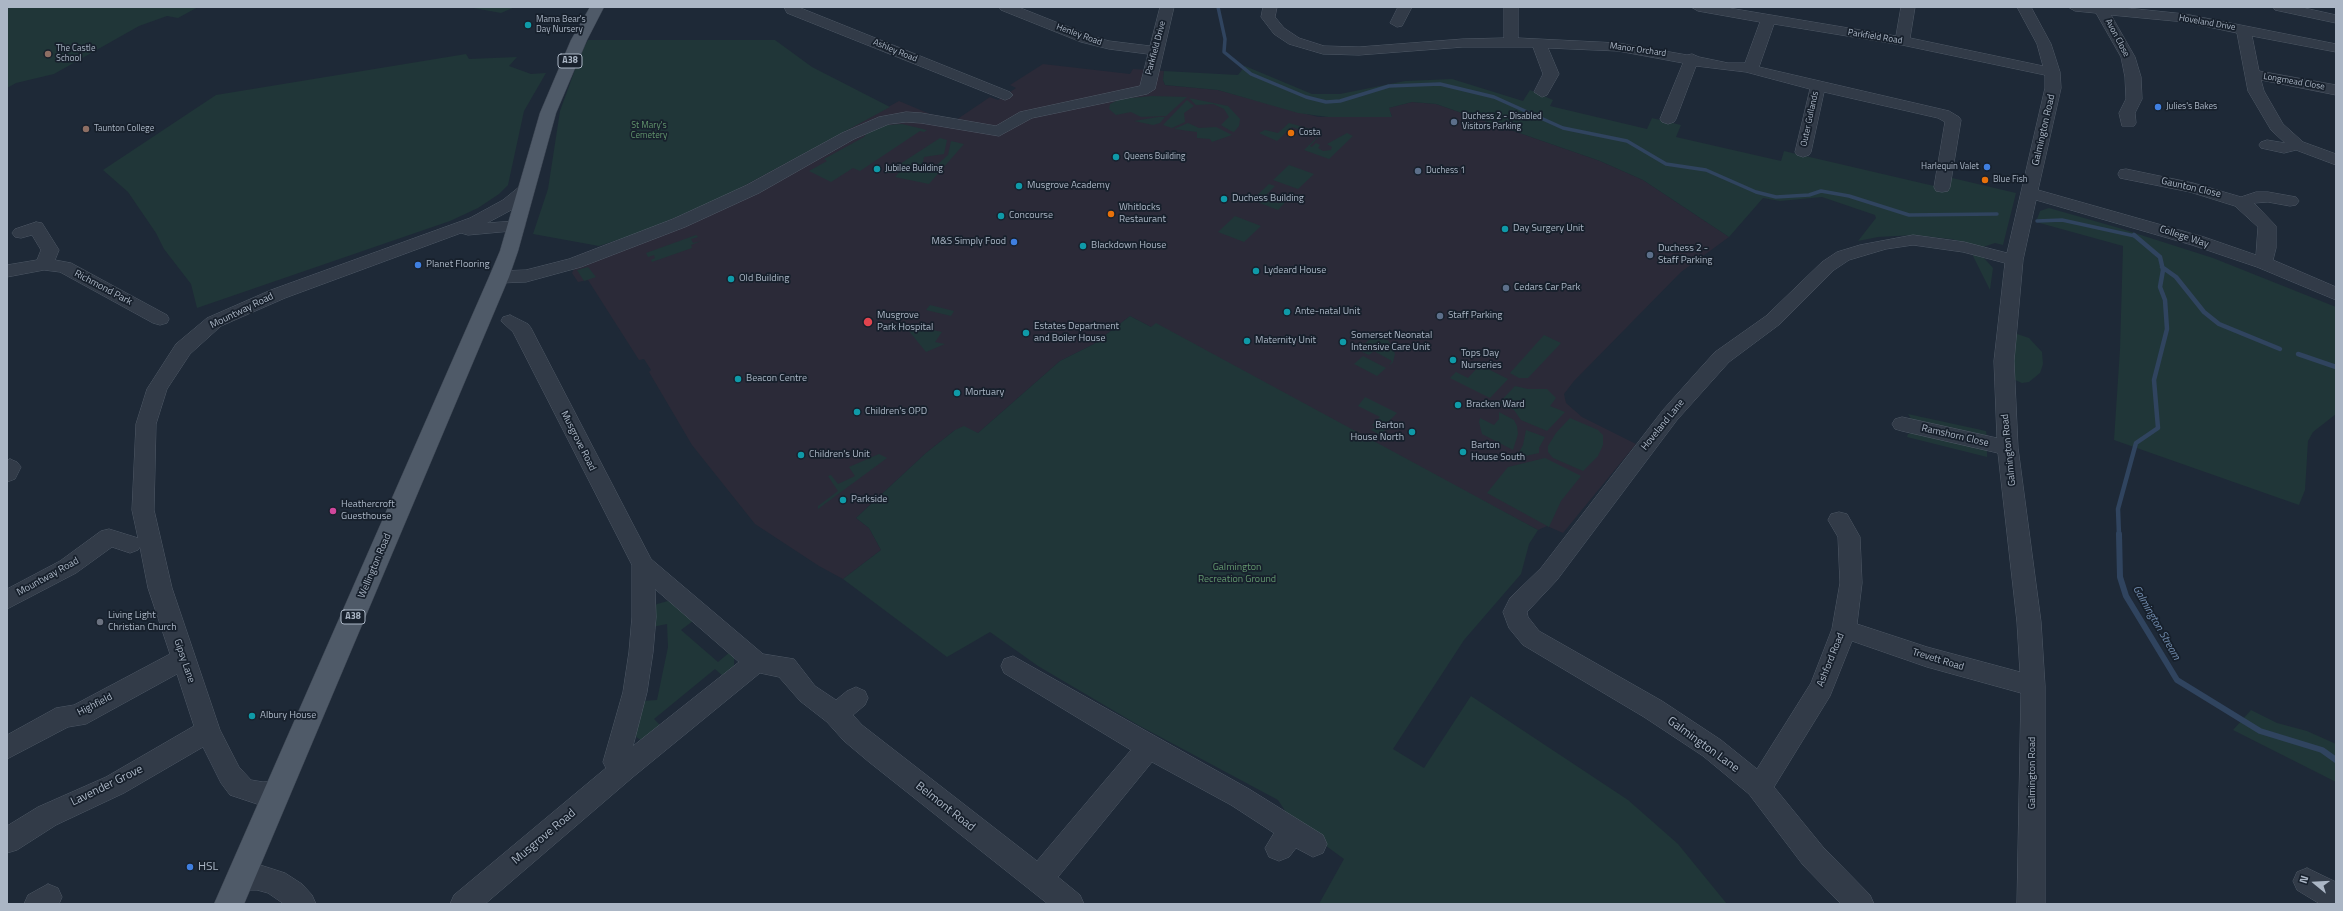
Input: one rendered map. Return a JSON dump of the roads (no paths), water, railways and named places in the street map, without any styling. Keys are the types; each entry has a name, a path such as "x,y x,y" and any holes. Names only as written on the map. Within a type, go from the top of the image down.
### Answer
{"main road":[{"name":"A38","path":"496,286 517,222 548,113 579,40 597,7"},
{"name":"Wellington Road","path":"277,793 496,286"},
{"name":"A38","path":"229,904 277,793"}],"street":[{"name":"Ashley Road","path":"791,7 792,10 1003,93"},
{"name":"Henley Road","path":"1006,7 1086,39 1116,46 1155,51"},
{"name":"Parkfield Drive","path":"496,286 526,276 575,263 679,223 753,189 848,136 885,120 906,117 921,118 999,131 1026,115 1147,89 1155,51 1167,7"},
{"name":"Manor Orchard","path":"1270,7 1268,17 1279,31 1294,41 1323,50 1353,51 1463,43 1513,42 1618,47 1692,58 1728,66 1748,68 1763,74 1949,116 1954,120 1942,187"},
{"path":"1397,23 1405,7"},
{"path":"1511,7 1510,36 1513,42"},
{"name":"Parkfield Road","path":"1698,7 1768,20 1902,41 2052,72"},
{"path":"1902,41 1908,7"},
{"name":"Galmington Road","path":"2024,7 2044,44 2052,72 2053,88 2050,109 2028,193 2014,260 2004,361 2008,448 2030,622 2033,686 2031,904"},
{"name":"Hoveland Drive","path":"2076,7 2182,13 2243,29 2336,48"},
{"path":"2280,7 2336,19"},
{"name":"Avon Close","path":"2101,9 2128,57 2133,77 2134,98 2128,118 2143,116"},
{"path":"1748,68 1753,64 1768,20"},
{"path":"2243,29 2256,91 2265,110 2277,127 2297,145 2336,160"},
{"path":"1537,42 1545,55 1551,74 1545,93"},
{"path":"1668,119 1692,58"},
{"name":"Longmead Close","path":"2252,74 2336,90"},
{"name":"Outer Gullands","path":"1804,152 1818,86"},
{"path":"2267,145 2284,148 2297,145"},
{"name":"Gaunton Close","path":"2136,173 2214,193 2241,202 2254,212 2267,226 2267,248 2263,263"},
{"name":"Mountway Road","path":"143,490 146,424 156,389 171,365 196,336 214,322 278,294 476,222 509,204 526,191"},
{"name":"College Way","path":"2028,193 2168,231 2263,263 2336,294"},
{"path":"2241,202 2256,197 2290,202"},
{"name":"Mountway Road","path":"476,222 517,222"},
{"name":"Mountway Road","path":"449,232 517,222"},
{"path":"21,233 36,227 50,250 44,264"},
{"name":"Hoveland Lane","path":"1517,621 1515,612 1518,605 1549,574 1670,415 1722,357 1773,320 1818,274 1844,256 1884,244 1913,240 1964,247 2014,260"},
{"name":"Richmond Park","path":"7,271 44,264 65,267 160,319"},
{"name":"Musgrove Road","path":"510,321 521,328 524,333 643,565 756,662 777,667 785,666 806,691 844,723"},
{"name":"Ramshorn Close","path":"1902,424 2008,448"},
{"name":"Gipsy Lane","path":"143,490 144,510 160,588 208,731 230,776 239,787 263,794 277,793"},
{"name":"Ashford Road","path":"1758,786 1770,773 1821,689 1834,660 1844,629 1851,583 1849,537 1838,520"},
{"name":"Mountway Road","path":"7,600 68,567 109,537 130,544"},
{"name":"Musgrove Road","path":"624,770 616,762 635,692 641,652 644,617 643,565"},
{"name":"Galmington Lane","path":"1517,621 1531,638 1653,710 1712,748 1758,786 1814,856 1860,904"},
{"name":"Trevett Road","path":"1844,629 1928,657 2033,686"},
{"name":"Highfield","path":"7,748 65,716 77,716 183,659"},
{"name":"Musgrove Road","path":"464,904 756,662"},
{"path":"1013,666 1149,747 1240,797 1295,841"},
{"path":"844,723 856,698"},
{"name":"Belmont Road","path":"844,723 1070,904"},
{"name":"Lavender Grove","path":"7,841 47,816 115,784 208,731"},
{"path":"1039,879 1149,747"},
{"path":"241,877 257,877 275,882 292,893 302,904"},
{"path":"2307,881 2335,897"}],"waterway":[{"path":"1218,7 1225,39 1224,52 1251,74 1306,97 1326,102 1340,101 1389,86 1440,84 1494,97 1563,128 1627,141 1666,164 1706,170 1756,192 1776,197 1809,195 1821,191 1849,196 1909,215 1997,214"},
{"name":"Galmington Stream","path":"2037,221 2062,220 2135,236"},
{"name":"Galmington Stream","path":"2134,235 2160,257 2162,267"},
{"name":"Galmington Stream","path":"2119,535 2118,509 2136,443 2158,428 2154,380 2167,329 2165,300 2160,287 2162,267"},
{"path":"2162,267 2176,277 2204,312 2219,324 2280,349"},
{"path":"2298,354 2336,367"},
{"name":"Galmington Stream","path":"2119,534 2120,577 2126,596 2177,680 2260,731 2322,750 2336,760"}],"place":[{"name":"Mama Bear's Day Nursery","path":"528,25"},
{"name":"The Castle School","path":"48,54"},
{"name":"Julies's Bakes","path":"2158,107"},
{"name":"Duchess 2 - Disabled Visitors Parking","path":"1454,122"},
{"name":"Taunton College","path":"86,129"},
{"name":"Costa","path":"1291,133"},
{"name":"Queens Building","path":"1116,157"},
{"name":"Harlequin Valet","path":"1987,167"},
{"name":"Jubilee Building","path":"877,169"},
{"name":"Duchess 1","path":"1418,171"},
{"name":"Blue Fish","path":"1985,180"},
{"name":"Musgrove Academy","path":"1019,186"},
{"name":"Duchess Building","path":"1224,199"},
{"name":"Whitlocks Restaurant","path":"1111,214"},
{"name":"Concourse","path":"1001,216"},
{"name":"Day Surgery Unit","path":"1505,229"},
{"name":"M&S Simply Food","path":"1014,242"},
{"name":"Blackdown House","path":"1083,246"},
{"name":"Duchess 2 - Staff Parking","path":"1650,255"},
{"name":"Planet Flooring","path":"418,265"},
{"name":"Lydeard House","path":"1256,271"},
{"name":"Old Building","path":"731,279"},
{"name":"Cedars Car Park","path":"1506,288"},
{"name":"Ante-natal Unit","path":"1287,312"},
{"name":"Staff Parking","path":"1440,316"},
{"name":"Musgrove Park Hospital","path":"868,322"},
{"name":"Estates Department and Boiler House","path":"1026,333"},
{"name":"Maternity Unit","path":"1247,341"},
{"name":"Somerset Neonatal Intensive Care Unit","path":"1343,342"},
{"name":"Tops Day Nurseries","path":"1453,360"},
{"name":"Beacon Centre","path":"738,379"},
{"name":"Mortuary","path":"957,393"},
{"name":"Bracken Ward","path":"1458,405"},
{"name":"Children's OPD","path":"857,412"},
{"name":"Barton House North","path":"1412,432"},
{"name":"Barton House South","path":"1463,452"},
{"name":"Children's Unit","path":"801,455"},
{"name":"Parkside","path":"843,500"},
{"name":"Heathercroft Guesthouse","path":"333,511"},
{"name":"Living Light Christian Church","path":"100,622"},
{"name":"Albury House","path":"252,716"},
{"name":"HSL","path":"190,867"}],"park label":[{"name":"St Mary's Cemetery","path":"649,132"},
{"name":"Galmington Recreation Ground","path":"1237,574"}]}
